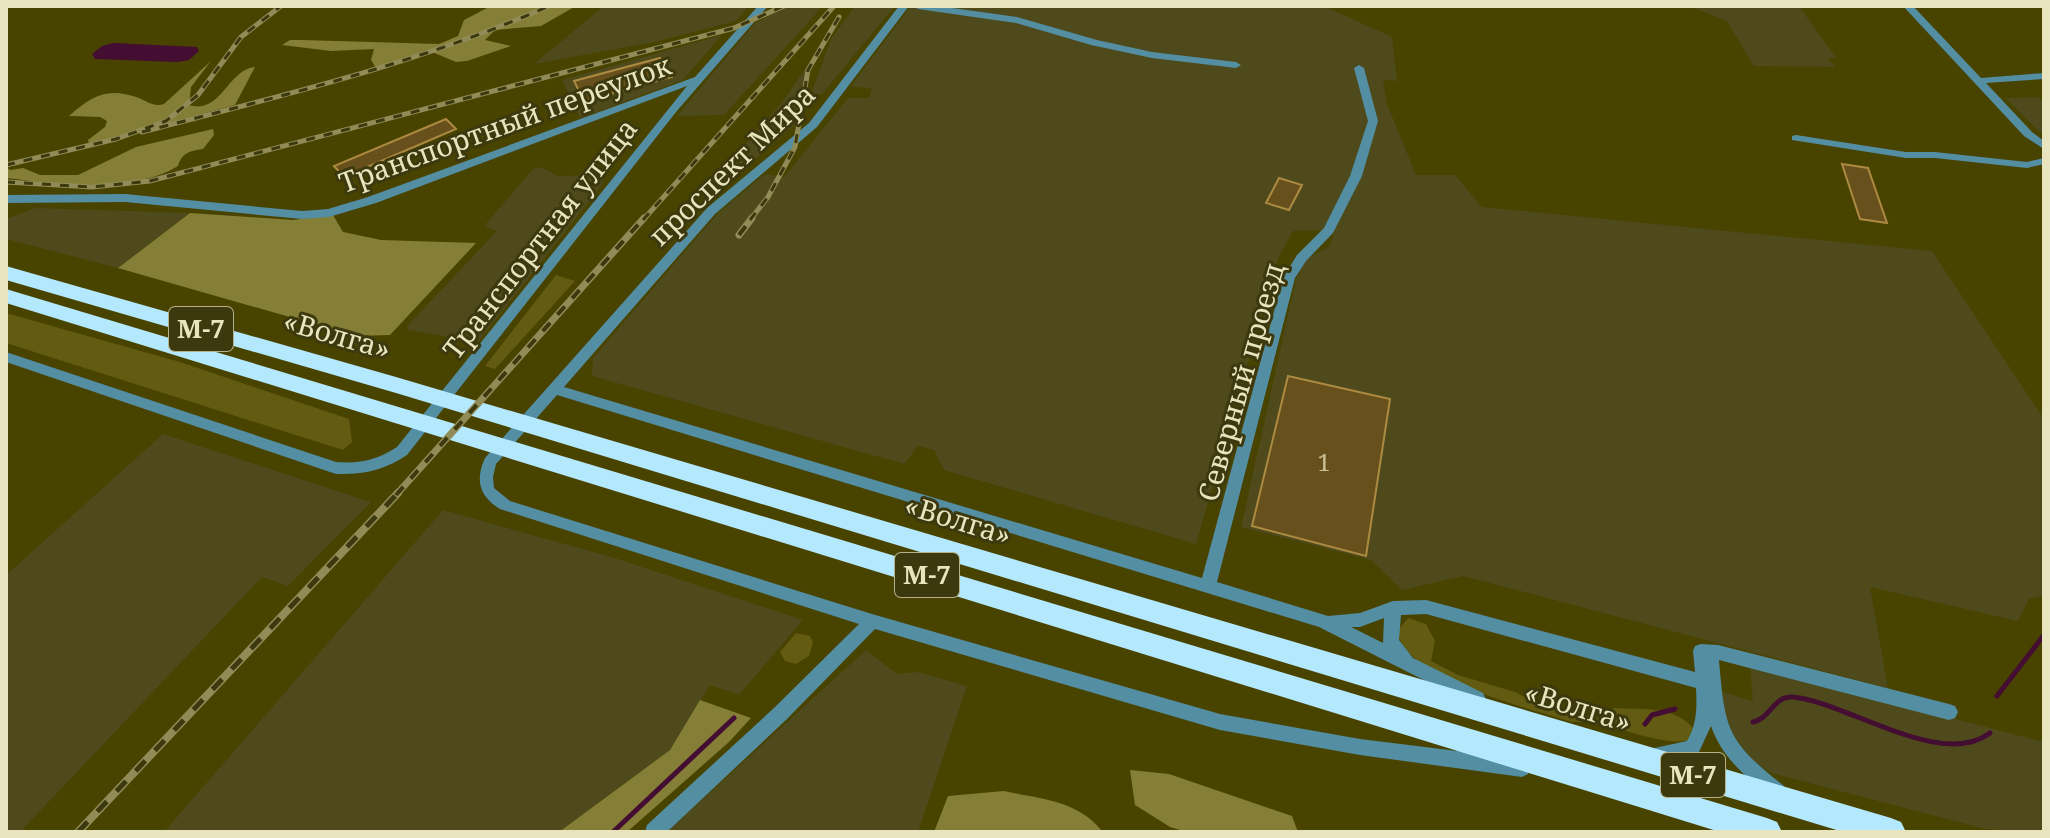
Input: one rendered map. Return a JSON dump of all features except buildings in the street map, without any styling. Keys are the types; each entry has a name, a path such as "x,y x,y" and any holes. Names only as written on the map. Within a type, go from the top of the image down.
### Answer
{"highway":[{"name":"«Волга»","path":"6,273 396,385 1638,759 1891,832"},
{"name":"«Волга»","path":"6,296 1767,832"}],"street":[{"name":"Транспортная улица","path":"6,357 336,468 363,470 384,464 410,442 675,106 763,6"},
{"name":"проспект Мира","path":"904,6 813,125 723,198 490,462 484,485 492,498 505,505 872,621 1220,722 1360,747 1590,777"},
{"path":"918,6 1017,20 1095,43 1152,55 1236,65"},
{"path":"1908,6 2028,134 2044,146"},
{"name":"Северный проезд","path":"1208,585 1289,278 1301,258 1329,230 1356,176 1373,121 1359,68"},
{"path":"1977,81 2044,76"},
{"name":"Транспортный переулок","path":"40,197 125,198 302,215 329,213 372,200 698,78"},
{"path":"647,98 675,106"},
{"path":"630,104 675,106"},
{"path":"1796,138 1906,155 2027,165 2044,161"},
{"path":"6,199 40,197"},
{"path":"6,206 40,197"},
{"path":"554,389 1323,621 1539,729"},
{"path":"1323,621 1360,620 1393,608 1426,607 1703,682"},
{"path":"1393,608 1391,642 1414,668"},
{"path":"654,832 771,723 872,621"},
{"path":"1638,759 1692,748 1706,718 1703,682 1706,651"},
{"path":"1706,651 1949,712"},
{"path":"1706,651 1716,721 1721,735 1748,769 1798,806"}],"shaded area":[{"path":"485,6 576,6 541,26 495,30 485,40 511,46 467,61 456,62 432,52 376,68 371,60 374,49 331,51 282,45 290,40 439,44 458,36 464,20 487,8"},
{"path":"604,6 749,6 736,21 654,42 534,64"},
{"path":"788,6 823,6 724,115 677,116 755,23"},
{"path":"855,6 895,6 822,94 811,94 831,39"},
{"path":"911,6 1324,6 1392,37 1397,81 1383,80 1387,104 1416,175 1455,175 1482,207 1932,251 2044,419 2044,595 2029,599 2018,621 1870,587 1888,688 1463,576 1402,590 1371,560 1241,527 1296,279 1306,259 1330,246 1335,230 1293,231 1278,258 1196,544 944,470 934,450 918,446 904,464 592,376 593,358 718,213 765,174 784,177 848,98 869,98 872,89 851,86"},
{"path":"1689,6 1799,6 1836,58 1827,58 1836,67 1754,66 1727,21"},
{"path":"722,35 683,80 580,118 562,80"},
{"path":"113,43 197,47 199,51 189,60 178,62 95,59 92,54 102,46"},
{"path":"814,56 817,57 807,77 799,121 718,192 707,189 783,101"},
{"path":"211,61 191,87 189,105 209,104 238,75 255,67 235,105 89,144 88,140 105,127 107,121 100,117 69,116 93,98 109,93 164,104"},
{"path":"2039,97 2044,104 2044,136 2005,98"},
{"path":"213,129 214,135 203,149 185,155 178,166 160,175 139,181 94,185 6,178 6,167 10,170 23,168 40,175 78,175 136,147"},
{"path":"541,167 558,176 602,175 603,184 478,342 408,330 407,326 497,231 484,226 533,169"},
{"path":"35,208 190,213 118,268 6,239 6,219"},
{"path":"190,213 293,220 333,215 343,232 381,240 476,243 390,335 356,336 118,268"},
{"path":"556,275 575,281 495,369 485,366"},
{"path":"6,313 180,362 349,419 352,442 343,450 6,343"},
{"path":"163,434 371,502 288,586 262,577 20,832 6,832 6,575"},
{"path":"443,510 615,558 803,620 739,695 710,685 670,750 559,832 164,832"},
{"path":"1408,618 1426,624 1435,641 1431,661 1458,675 1515,692 1546,708 1613,721 1613,708 1658,710 1679,717 1695,731 1691,740 1663,740 1602,725 1571,722 1471,689 1422,664 1405,648 1397,631"},
{"path":"796,633 810,636 813,642 809,656 796,664 785,661 780,652"},
{"path":"866,650 897,674 918,672 967,686 918,832 667,832"},
{"path":"1750,665 2044,742 2044,832 1985,829 1771,773 1753,761 1726,731 1723,692 1753,701"},
{"path":"700,700 751,718 729,742 627,832 559,832 670,750"},
{"path":"1130,770 1169,774 1292,816 1298,832 1187,832 1170,827 1135,805"},
{"path":"1004,791 1069,807 1081,812 1101,830 934,832 948,796"}],"waterway":[{"path":"1997,696 2044,635"},
{"path":"1753,722 1764,717 1776,703 1793,697 1840,710 1893,731 1946,744 1970,742 1990,733"},
{"path":"1645,724 1652,715 1675,709"},
{"path":"613,832 734,718"}],"railway":[{"path":"6,165 116,139 166,121 198,95 241,37 281,6"},
{"path":"142,132 399,62 500,27 549,6"},
{"path":"6,182 92,187 150,181 734,28 784,6"},
{"path":"643,220 834,6"},
{"path":"750,220 768,197 795,147 808,70 839,17"},
{"path":"396,495 644,218"},
{"path":"739,235 752,218"},
{"path":"78,832 398,493"}]}
